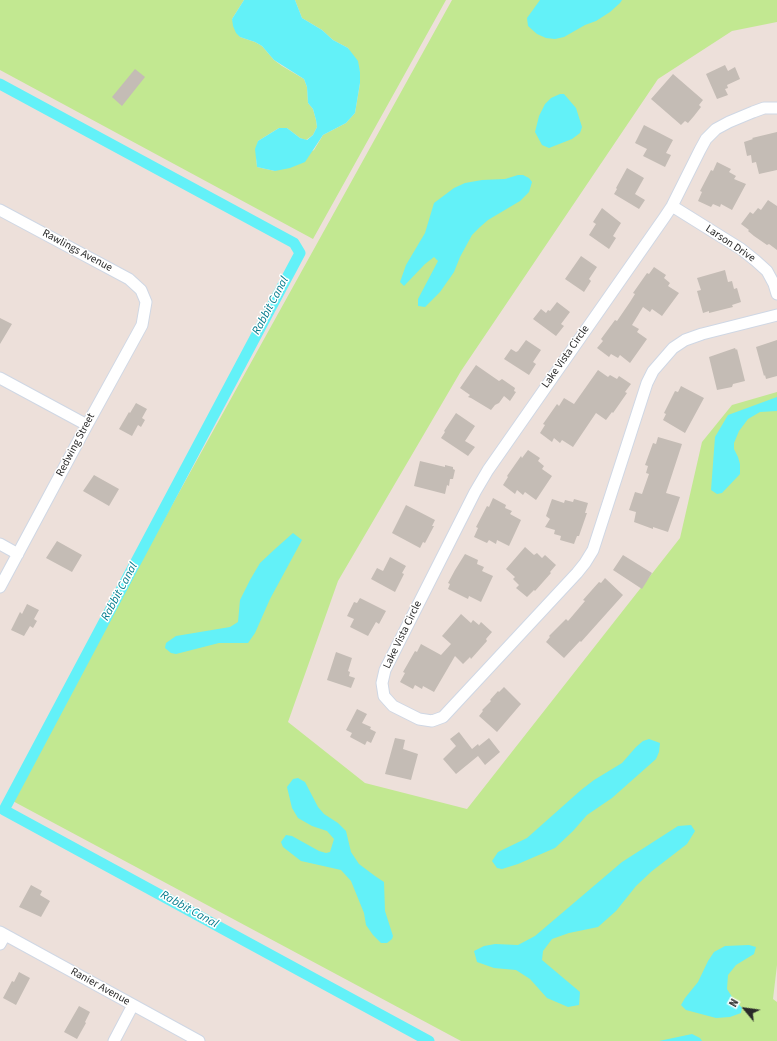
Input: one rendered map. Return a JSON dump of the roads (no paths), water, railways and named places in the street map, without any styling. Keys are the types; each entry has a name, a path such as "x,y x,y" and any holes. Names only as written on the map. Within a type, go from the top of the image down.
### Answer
{"street":[{"name":"Lake Vista Circle","path":"777,108 764,108 752,112 716,129 706,139 672,206 488,470 475,492 385,670 382,683 384,696 393,706 419,719 432,721 443,717 582,568 593,550 647,383 653,371 667,354 685,340 702,334 777,315"},
{"name":"Larson Drive","path":"672,206 741,250 767,271 774,284 777,294"},
{"name":"Rawlings Avenue","path":"0,210 129,279 141,290 146,302"},
{"name":"Redwing Street","path":"0,587 142,325 146,302"},
{"path":"0,378 87,425"},
{"path":"0,544 18,554"},
{"name":"Ranier Avenue","path":"2,937 199,1041"},
{"path":"114,1041 133,1005"}],"water":[{"path":"244,0 295,0 302,18 322,30 333,40 348,48 358,61 360,83 355,113 346,123 323,135 305,162 290,168 275,171 257,167 255,149 258,141 279,128 287,128 300,138 307,140 313,135 317,127 313,109 308,103 307,87 304,79 274,60 262,46 240,37 236,33 232,19"},
{"path":"540,0 622,0 610,12 596,21 585,25 564,37 555,39 546,38 537,34 528,26 527,18"},
{"path":"564,94 576,108 582,127 580,133 572,139 549,148 542,145 535,132 539,116 545,104 551,98"},
{"path":"523,175 529,178 532,182 529,192 520,201 488,220 472,235 454,272 440,292 425,307 418,306 418,299 438,261 434,257 425,264 404,286 400,282 406,265 425,233 434,203 454,188 465,183 482,180 505,179"},
{"path":"777,397 777,411 760,412 748,419 739,431 734,443 734,449 740,464 740,474 722,493 717,494 711,490 715,437 728,415"},
{"path":"293,533 302,540 270,599 255,633 248,643 219,643 176,654 171,653 165,648 166,643 176,636 230,627 238,622 240,600 260,563"},
{"path":"649,739 660,743 659,752 656,759 612,798 587,815 555,848 518,864 502,869 497,868 492,861 498,852 527,838 581,790 594,780 622,763 636,747 643,741"},
{"path":"298,778 305,782 318,807 324,814 338,823 346,831 351,852 359,864 384,882 385,911 393,936 387,943 381,943 366,925 364,913 351,881 341,870 301,861 283,847 281,842 286,835 292,836 319,851 326,853 330,852 334,839 327,831 312,826 298,818 292,808 287,787 293,779"},
{"path":"691,825 695,831 687,844 652,871 636,886 616,911 598,927 569,933 552,939 543,951 542,960 580,992 579,1005 568,1007 547,998 530,979 516,970 494,968 477,962 474,951 484,946 495,944 518,945 535,936 622,862 678,826"},
{"path":"749,945 756,947 754,954 736,965 728,975 727,989 742,1008 741,1013 730,1017 716,1018 686,1010 681,1005 698,982 714,952 725,946"},
{"path":"692,1034 700,1038 702,1041 659,1041"}],"waterway":[{"name":"Rabbit Canal","path":"0,84 294,243 300,253 4,810 429,1041"}]}
